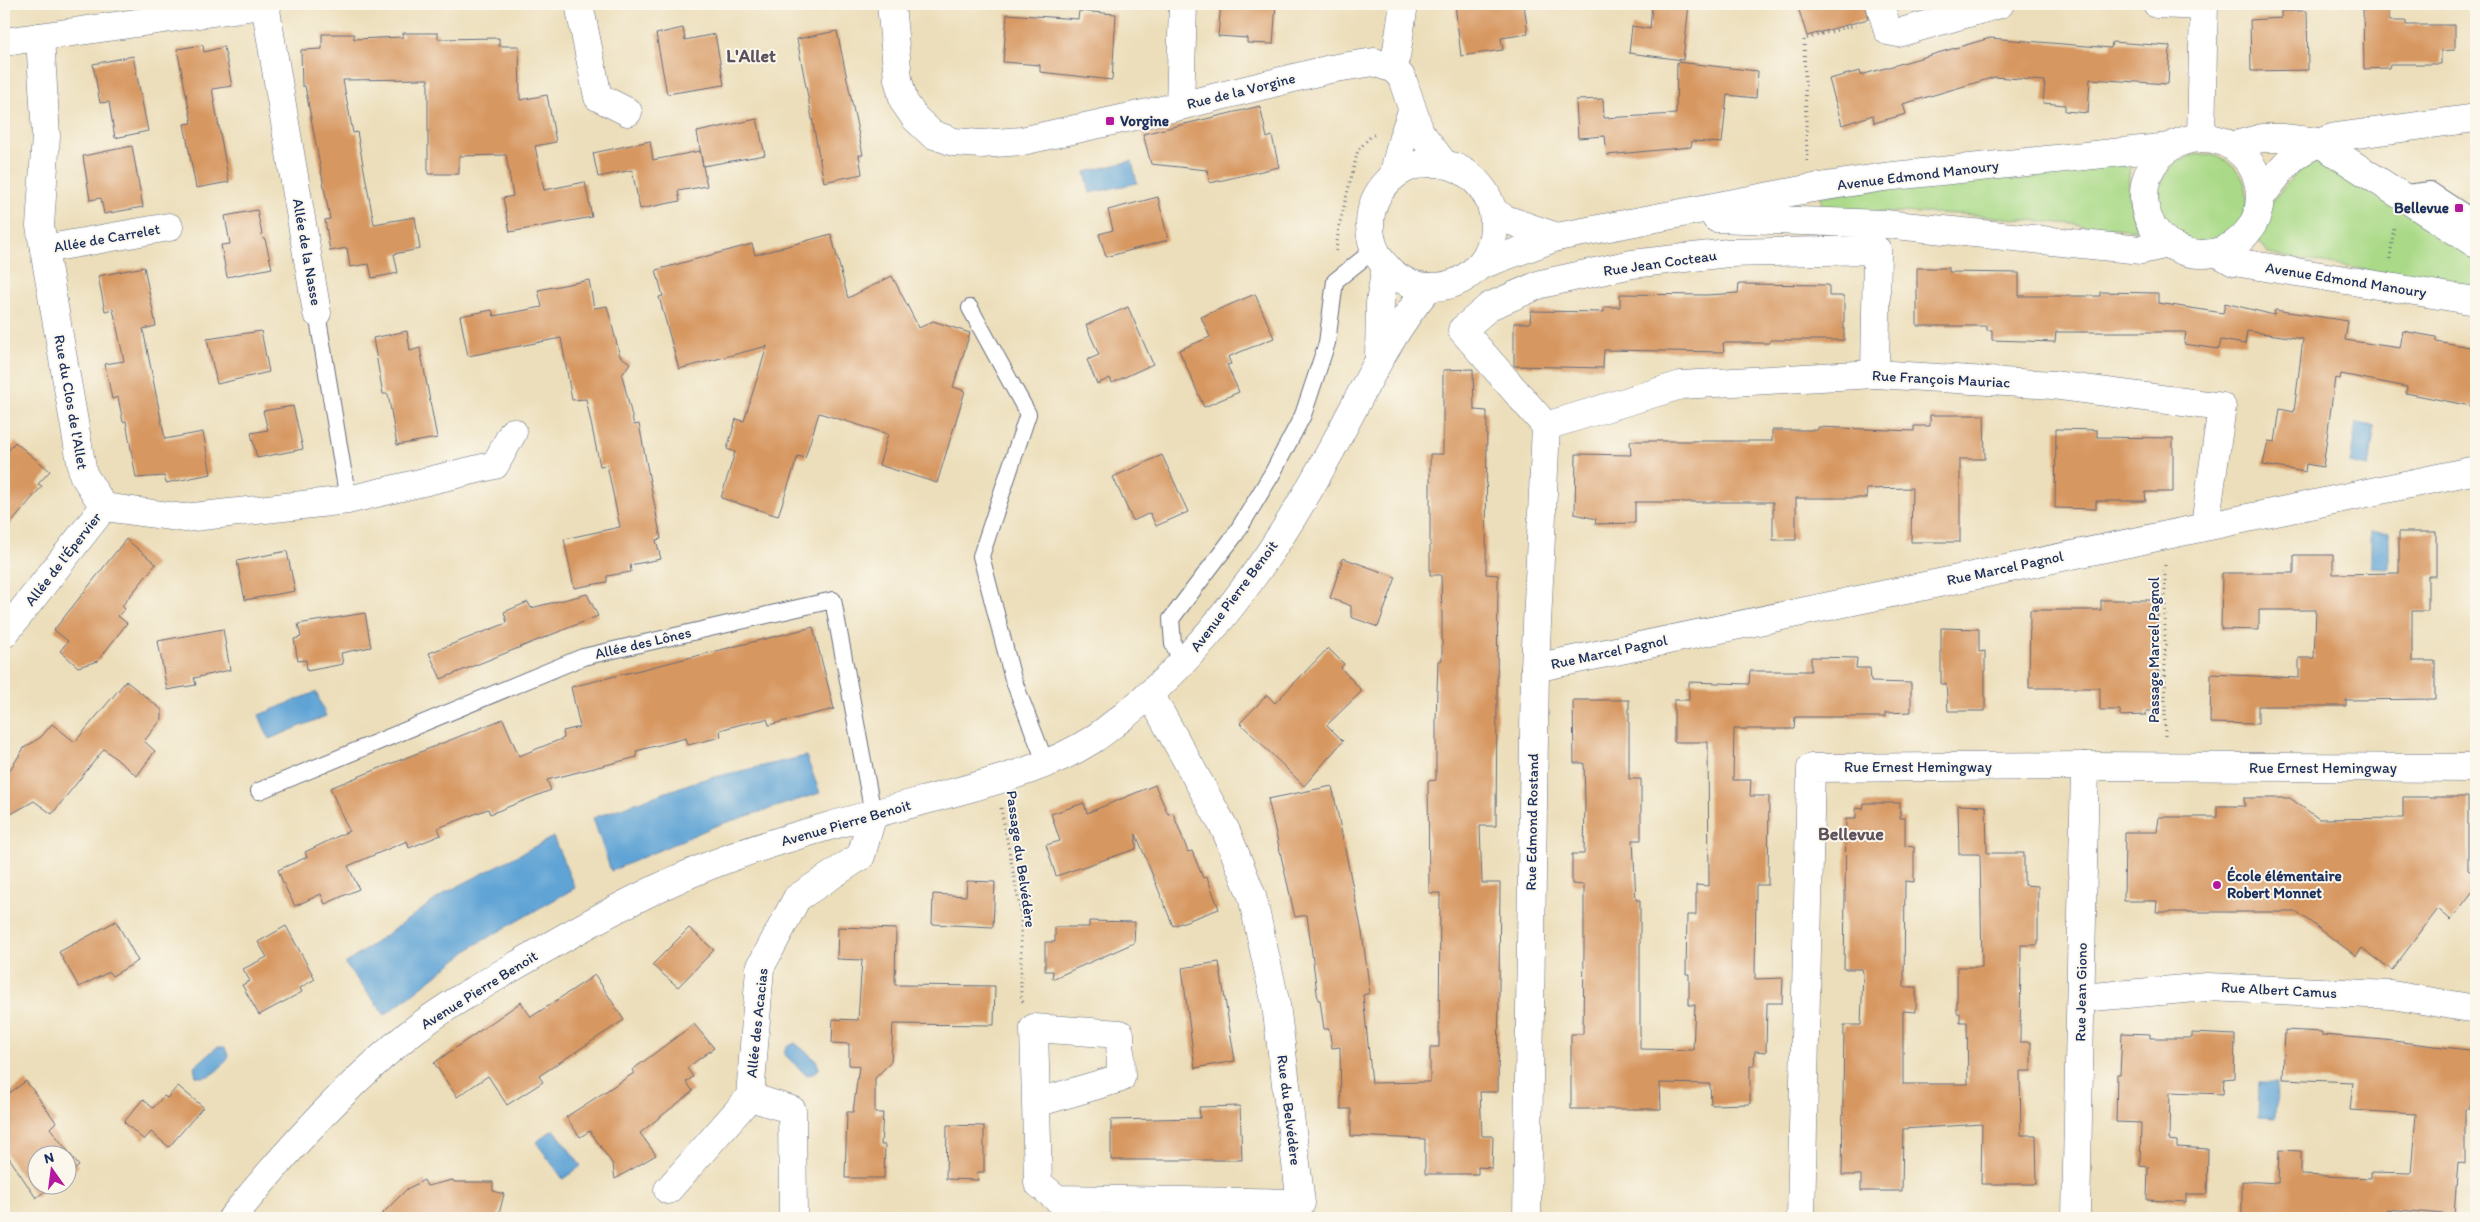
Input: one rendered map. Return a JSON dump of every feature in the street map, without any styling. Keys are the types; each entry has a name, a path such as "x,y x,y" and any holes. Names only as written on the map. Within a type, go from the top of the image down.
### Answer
{"street":[{"path":"4,42 266,4"},
{"name":"Allée de la Nasse","path":"266,4 317,313"},
{"path":"579,4 598,97 628,112"},
{"name":"Rue de la Vorgine","path":"892,4 898,79 904,102 915,118 932,134 954,142 981,144 1022,141 1180,106 1330,69 1374,62 1394,69"},
{"path":"1180,106 1183,4"},
{"path":"1404,4 1394,69 1402,78 1420,132 1444,164"},
{"path":"1882,10 1888,31 1898,33 2000,4"},
{"path":"2157,4 2204,5 2201,138"},
{"name":"Rue du Clos de l'Allet","path":"40,37 46,136 40,226 83,474 104,507"},
{"path":"1394,176 1402,137 1412,111"},
{"path":"2261,197 2284,165 2305,147 2318,142 2336,136 2476,118"},
{"path":"2201,138 2217,140 2232,146 2244,155 2253,167 2259,182 2261,197 2258,214 2249,231 2235,244 2218,252 2201,255 2184,252 2168,244 2156,233 2147,219 2143,203 2144,186 2149,171 2158,157 2170,147 2185,140 2201,138"},
{"path":"2232,146 2262,138 2318,142 2476,244"},
{"name":"Avenue Edmond Manoury","path":"1479,266 1557,237 1807,189 1884,177 2170,147"},
{"path":"1444,164 1461,169 1476,180 1487,194 1493,211 1494,230 1490,249 1479,266 1448,285 1429,287 1413,284 1398,277 1381,258 1370,230 1372,210 1380,191 1394,176 1418,165 1444,164"},
{"name":"Avenue Edmond Manoury","path":"1493,211 1505,219 1557,237"},
{"name":"Avenue Edmond Manoury","path":"1667,216 1885,224 2142,250 2168,244"},
{"name":"Allée de Carrelet","path":"44,249 169,227"},
{"name":"Rue Jean Cocteau","path":"1546,426 1462,330 1490,306 1542,284 1632,264 1728,254 1877,250 1875,374"},
{"name":"Avenue Edmond Manoury","path":"2218,252 2234,262 2476,301"},
{"name":"Avenue Pierre Benoit","path":"1379,358 1381,258"},
{"name":"Avenue Pierre Benoit","path":"232,1218 314,1126 365,1073 413,1031 472,992 610,911 732,857 873,814 999,780 1046,764 1093,740 1150,694 1182,664 1212,631 1265,558 1323,466 1379,358 1408,313 1429,287"},
{"name":"Rue François Mauriac","path":"1546,426 1681,385 1875,374 2053,385 2222,407 2205,525"},
{"name":"Rue Edmond Rostand","path":"1527,1218 1535,668 1546,426"},
{"path":"104,507 184,518 348,500 496,465 513,432"},
{"name":"Rue Marcel Pagnol","path":"1535,668 2205,525 2476,470"},
{"name":"Allée de l'Épervier","path":"4,634 104,507"},
{"name":"Rue du Belvédère","path":"1034,1028 1038,1183 1057,1199 1301,1203 1276,1005 1252,896 1226,831 1150,694"},
{"name":"Rue Ernest Hemingway","path":"1801,1218 1811,768 2085,766 2476,768"},
{"name":"Rue Jean Giono","path":"2076,1218 2085,766"},
{"name":"Allée des Acacias","path":"668,1190 750,1097 760,968 796,898 861,856 873,814"},
{"name":"Rue Albert Camus","path":"2081,998 2207,987 2392,995 2476,1009"},
{"path":"1034,1028 1120,1034 1121,1078 1036,1103"},
{"name":"Allée des Acacias","path":"750,1097 792,1110 794,1216"}],"lane":[{"path":"2397,194 2430,190 2476,220"},
{"path":"1182,664 1173,644 1171,620 1235,536 1272,474 1303,415 1328,343 1335,281 1381,258"},
{"path":"970,308 1028,414 981,556 1013,679 1046,764"},
{"name":"Allée de la Nasse","path":"317,313 348,500"},
{"name":"Allée des Lônes","path":"259,791 583,657 834,600 873,814"}],"path":[{"path":"1807,189 1804,39 1882,10"},
{"path":"1335,281 1339,226 1358,150 1371,136 1379,134 1402,137"},
{"name":"Passage Marcel Pagnol","path":"2164,534 2165,767"},
{"name":"Passage du Belvédère","path":"999,780 1001,819 1021,914 1021,996 1034,1028"}],"green space":[{"path":"2203,154 2220,158 2234,167 2243,181 2247,198 2243,215 2234,229 2220,238 2203,242 2186,238 2172,229 2163,215 2159,198 2163,181 2172,167 2186,158"},
{"path":"2329,154 2476,257 2476,288 2268,254 2258,241 2269,205 2304,163"},
{"path":"2131,162 2129,196 2137,230 1962,214 1822,210 1821,196"}],"water":[{"path":"1132,161 1137,183 1090,193 1085,172"},
{"path":"2356,423 2375,426 2369,467 2350,464"},
{"path":"2371,532 2389,532 2389,568 2371,567"},
{"path":"316,692 326,716 269,739 259,715"},
{"path":"806,756 820,793 715,826 611,871 593,818 697,781"},
{"path":"553,837 575,888 475,945 385,1015 345,964 445,893"},
{"path":"795,1043 816,1060 819,1068 813,1074 806,1075 784,1054 786,1047"},
{"path":"217,1047 225,1047 229,1058 211,1075 206,1077 196,1076 194,1067"},
{"path":"2259,1083 2277,1083 2276,1118 2258,1117"},
{"path":"554,1129 581,1166 563,1179 536,1142"}],"building":[{"path":"1221,4 1276,4 1273,44 1247,43 1247,38 1218,36"},
{"path":"1455,4 1524,4 1528,34 1501,38 1503,50 1461,56"},
{"path":"1652,4 1689,4 1683,60 1629,53 1632,26 1650,29"},
{"path":"1797,4 1865,4 1868,19 1807,36"},
{"path":"2363,4 2389,4 2389,21 2406,21 2406,25 2455,25 2455,50 2441,51 2441,64 2390,64 2389,68 2364,69"},
{"path":"1079,11 1116,14 1112,80 1040,72 1040,65 1003,62 1007,14 1078,19"},
{"path":"2281,11 2307,11 2308,70 2251,71 2250,20 2281,18"},
{"path":"683,28 685,40 715,34 724,85 667,94 656,34"},
{"path":"837,31 863,155 859,155 862,174 824,182 797,39"},
{"path":"403,33 438,33 438,39 499,38 499,46 519,46 520,100 547,95 556,142 535,146 544,190 585,182 592,217 510,232 503,198 513,196 506,155 459,156 459,174 428,174 428,79 343,80 353,133 357,132 374,224 415,217 420,249 394,254 398,273 372,278 369,264 350,267 347,248 330,251 325,220 330,219 305,86 302,86 301,50 322,49 322,34 354,34 354,39 403,37"},
{"path":"1990,38 2111,48 2112,42 2170,46 2168,84 2090,79 2088,113 2065,111 2065,105 2043,103 2045,81 1995,77 1903,104 1906,114 1874,123 1873,115 1842,125 1829,79 1860,71 1861,75"},
{"path":"203,45 204,52 224,47 232,86 212,89 229,182 196,188 184,124 192,123 177,49"},
{"path":"133,56 148,131 115,138 109,102 100,103 93,64"},
{"path":"1677,62 1758,71 1756,98 1727,95 1722,143 1692,141 1691,147 1607,155 1605,136 1578,138 1576,100 1603,99 1604,118 1676,114"},
{"path":"1260,106 1267,138 1272,136 1279,167 1210,183 1207,170 1151,164 1143,134"},
{"path":"757,119 765,155 703,166 697,132"},
{"path":"650,141 653,160 700,151 707,186 678,191 680,201 640,209 632,170 598,177 593,153"},
{"path":"132,146 143,207 104,214 101,198 90,200 83,156"},
{"path":"1158,197 1168,240 1106,257 1099,234 1113,230 1108,210"},
{"path":"257,210 272,268 227,277 221,245 230,244 225,216"},
{"path":"831,234 848,298 892,276 919,328 933,321 970,333 953,387 965,391 937,483 879,465 888,434 819,413 805,458 798,456 778,516 721,498 735,452 727,449 736,419 744,421 767,346 679,369 659,297 663,296 656,270 752,244 755,255"},
{"path":"144,267 156,326 143,329 165,439 203,432 211,474 166,483 164,476 136,478 126,421 123,422 118,397 112,399 105,364 124,361 113,309 105,311 98,276"},
{"path":"1917,268 1949,268 1949,272 2019,273 2019,296 2100,296 2100,292 2158,293 2158,303 2223,313 2225,303 2274,315 2275,310 2348,321 2345,340 2400,348 2403,331 2436,337 2436,341 2476,348 2476,407 2406,393 2407,387 2341,374 2340,379 2335,378 2323,467 2306,464 2305,472 2263,465 2268,441 2275,442 2280,409 2294,412 2303,339 2247,331 2245,344 2221,340 2219,349 2184,344 2186,332 2056,332 2055,342 1992,340 1992,330 1987,330 1987,326 1917,326"},
{"path":"589,280 594,308 607,306 620,356 630,363 622,375 634,425 639,424 661,539 656,540 661,559 630,565 631,572 607,576 607,582 574,588 564,539 620,527 607,465 600,466 586,399 572,400 561,338 468,356 460,316 492,310 494,316 542,307 538,290"},
{"path":"1739,284 1829,285 1829,296 1844,296 1844,340 1770,340 1770,343 1723,343 1724,352 1604,350 1603,368 1514,366 1514,323 1530,323 1531,311 1604,312 1604,307 1620,307 1620,294 1707,295 1738,293"},
{"path":"1255,294 1274,338 1228,357 1231,364 1227,365 1239,392 1204,407 1179,350 1210,337 1201,317"},
{"path":"1128,307 1153,364 1112,383 1110,378 1097,384 1087,360 1099,355 1086,325"},
{"path":"261,331 269,372 217,384 207,339"},
{"path":"407,331 410,351 420,348 437,438 397,445 388,394 383,394 373,338"},
{"path":"1473,369 1474,410 1487,411 1486,574 1498,575 1496,826 1480,826 1482,883 1500,883 1498,1092 1480,1092 1482,1136 1493,1136 1492,1168 1478,1167 1478,1174 1425,1174 1425,1139 1351,1136 1351,1109 1341,1109 1340,1047 1332,1048 1329,1029 1324,1029 1320,1000 1318,1000 1307,915 1295,917 1268,799 1332,786 1362,932 1370,993 1363,995 1372,1083 1430,1082 1430,1047 1439,1047 1440,893 1429,893 1428,781 1436,780 1438,661 1442,660 1442,618 1441,575 1430,575 1430,454 1443,454 1443,370"},
{"path":"293,406 303,449 257,458 251,433 268,430 263,411"},
{"path":"1930,415 1984,415 1985,459 1960,459 1960,542 1911,542 1912,488 1866,489 1867,498 1796,498 1796,540 1773,540 1773,502 1635,502 1635,523 1595,524 1596,519 1575,514 1576,454 1631,455 1630,441 1772,441 1772,430 1818,430 1818,427 1914,431 1914,426 1930,426"},
{"path":"2056,429 2097,430 2097,437 2173,438 2173,492 2145,492 2146,501 2096,501 2096,509 2055,508"},
{"path":"15,442 50,471 38,484 42,486 4,532 4,456"},
{"path":"1162,455 1188,512 1156,526 1150,513 1133,521 1113,477"},
{"path":"2399,532 2436,532 2436,576 2428,576 2428,611 2412,611 2412,661 2435,661 2435,699 2346,700 2346,706 2258,706 2258,724 2210,723 2211,674 2299,678 2299,658 2314,658 2316,610 2259,610 2259,630 2221,629 2222,573 2294,573 2294,555 2333,555 2333,574 2399,573"},
{"path":"126,539 156,564 122,606 125,609 118,616 127,623 98,661 78,667 60,651 68,641 54,630"},
{"path":"287,551 295,591 245,600 237,561"},
{"path":"1343,558 1396,577 1378,627 1351,617 1351,606 1330,598"},
{"path":"587,594 598,616 441,679 429,653 507,623 504,612 528,602 531,608"},
{"path":"2101,600 2158,600 2157,671 2160,671 2160,693 2156,693 2156,711 2146,711 2146,715 2120,716 2120,710 2100,710 2100,688 2029,688 2030,610 2101,610"},
{"path":"365,613 371,647 341,653 343,664 307,671 306,660 298,661 294,639 301,637 298,624"},
{"path":"813,627 834,709 769,725 767,719 742,724 720,730 721,737 688,745 686,738 636,751 637,757 547,780 551,790 490,814 488,809 438,828 441,835 409,848 407,841 348,866 359,889 325,904 321,894 295,906 283,883 278,870 307,857 305,852 349,831 330,788 503,719 519,756 564,738 563,731 580,727 571,687"},
{"path":"1941,628 1979,629 1979,652 1985,651 1985,711 1948,711 1946,684 1941,684"},
{"path":"223,629 230,670 194,678 196,685 167,690 158,641"},
{"path":"1328,648 1344,664 1341,668 1362,691 1327,725 1343,741 1304,786 1240,723 1267,695 1275,703"},
{"path":"1811,657 1857,658 1856,668 1870,668 1871,682 1911,683 1911,712 1885,713 1885,717 1795,717 1794,729 1734,729 1733,780 1751,780 1750,796 1769,796 1768,885 1756,885 1755,979 1783,978 1782,1003 1767,1003 1766,1052 1755,1051 1754,1066 1750,1066 1750,1104 1711,1105 1710,1084 1660,1083 1661,1109 1571,1109 1571,1034 1583,1034 1584,945 1584,885 1572,884 1572,854 1584,854 1585,802 1584,763 1574,763 1573,700 1629,700 1629,779 1641,779 1641,840 1633,840 1636,900 1640,900 1640,1049 1693,1050 1695,1005 1689,1005 1689,974 1686,974 1687,915 1696,915 1696,885 1709,886 1708,742 1674,742 1674,700 1689,700 1689,682 1749,684 1750,671 1811,671"},
{"path":"126,681 162,710 162,719 144,741 155,751 137,776 104,749 52,814 34,801 4,818 4,779 24,748 41,737 52,724 75,742"},
{"path":"1155,785 1168,814 1173,813 1188,852 1192,851 1203,878 1207,877 1219,909 1173,926 1136,834 1136,849 1056,876 1046,845 1060,841 1051,814 1084,803 1087,813"},
{"path":"2403,797 2468,797 2468,870 2476,875 2476,887 2451,920 2438,909 2392,970 2362,948 2356,956 2297,912 2156,912 2157,901 2124,901 2125,832 2157,832 2159,817 2217,817 2217,806 2245,806 2244,798 2290,798 2319,819 2403,818"},
{"path":"1864,803 1900,803 1900,818 1905,818 1905,846 1914,847 1914,882 1905,881 1904,987 1916,987 1916,1012 1903,1011 1903,1084 1968,1084 1967,1022 1960,1022 1960,1013 1957,1013 1957,967 1982,967 1980,854 1959,854 1958,805 1986,806 1987,853 2024,853 2024,885 2038,886 2038,945 2021,945 2020,1042 2031,1042 2031,1071 2020,1071 2021,1135 2036,1135 2037,1184 1981,1184 1982,1124 1903,1129 1902,1191 1861,1191 1861,1175 1842,1175 1844,1025 1861,1025 1863,973 1862,969 1844,969 1846,819 1856,819 1856,808 1863,809"},
{"path":"967,881 995,882 993,927 932,924 933,894 966,896"},
{"path":"116,921 138,961 112,976 109,972 79,987 59,952"},
{"path":"1089,921 1135,922 1134,943 1052,979 1053,971 1045,971 1045,942 1055,942 1055,927 1089,927"},
{"path":"286,926 315,979 300,988 302,992 259,1015 242,985 250,981 243,969 267,957 258,942"},
{"path":"838,927 896,929 895,985 995,986 994,1025 893,1024 891,1062 875,1078 875,1113 883,1113 881,1145 885,1145 884,1178 845,1178 847,1112 853,1112 859,1066 849,1065 849,1044 832,1043 833,1019 858,1020 862,960 837,959"},
{"path":"689,928 714,950 678,987 652,965"},
{"path":"1219,962 1235,1061 1195,1068 1182,968"},
{"path":"595,975 624,1020 539,1076 543,1082 507,1105 488,1076 457,1097 434,1063 521,1002 531,1017"},
{"path":"694,1024 714,1048 687,1068 693,1077 686,1082 693,1091 640,1133 656,1155 615,1179 613,1165 590,1131 580,1137 566,1117 634,1073 632,1070"},
{"path":"2285,1030 2322,1032 2322,1035 2385,1040 2476,1051 2476,1086 2473,1085 2470,1109 2465,1109 2465,1164 2458,1162 2454,1215 2387,1209 2387,1218 2242,1218 2242,1181 2278,1183 2279,1150 2301,1151 2301,1175 2371,1178 2371,1172 2411,1173 2416,1114 2350,1110 2353,1082 2283,1079"},
{"path":"2122,1033 2150,1034 2150,1038 2192,1038 2192,1033 2235,1035 2234,1078 2224,1079 2223,1094 2170,1092 2169,1140 2177,1141 2177,1147 2208,1149 2207,1194 2186,1194 2186,1202 2147,1200 2148,1167 2140,1166 2141,1123 2116,1122 2117,1074 2120,1074"},
{"path":"26,1081 56,1122 50,1128 62,1144 28,1144 28,1186 4,1150 4,1097"},
{"path":"178,1086 203,1107 169,1147 151,1132 144,1140 124,1122 143,1099 153,1108 164,1096 167,1098"},
{"path":"1240,1106 1242,1160 1111,1160 1111,1120 1200,1118 1199,1107"},
{"path":"947,1125 984,1126 984,1172 977,1172 978,1180 946,1179"},
{"path":"424,1180 427,1186 453,1180 454,1182 493,1182 493,1191 504,1194 498,1218 378,1218 407,1189"}],"place":[{"name":"Vorgine","path":"1110,121"},
{"name":"Bellevue","path":"2459,208"},
{"name":"École élémentaire Robert Monnet","path":"2217,885"}],"district":[{"name":"L'Allet","path":"751,56"},
{"name":"Bellevue","path":"1851,834"}]}
